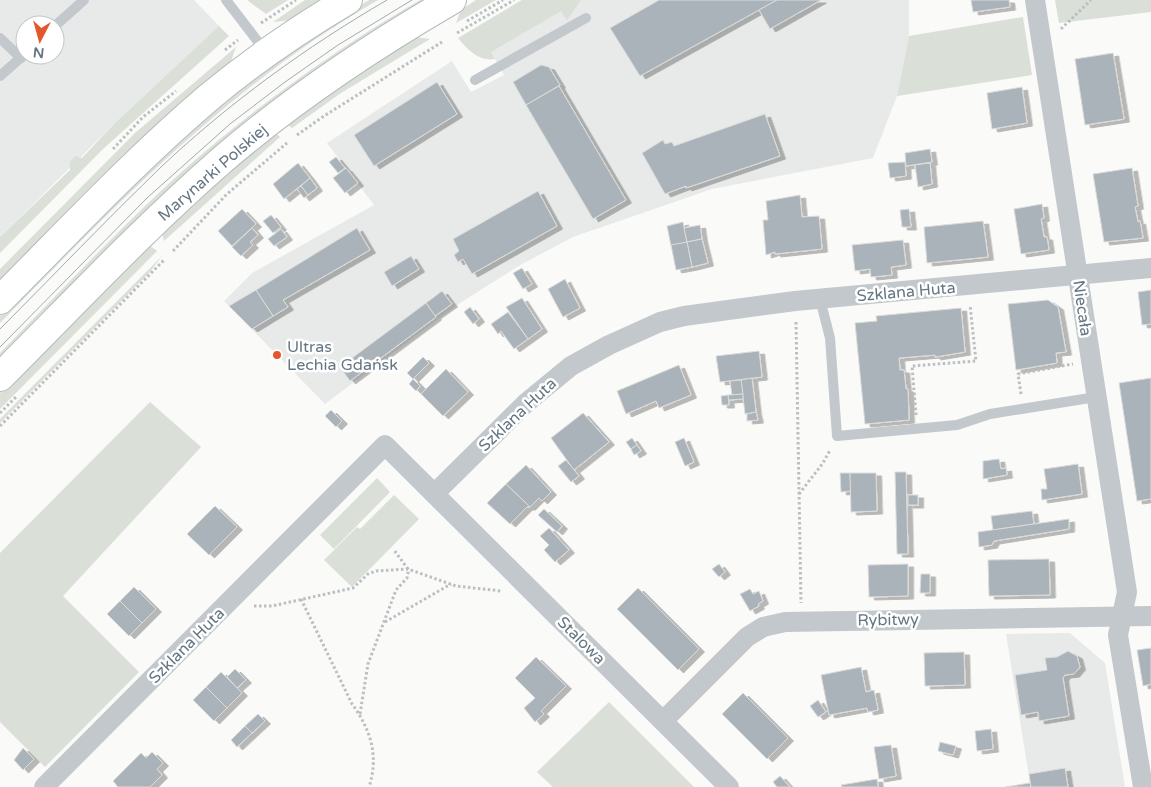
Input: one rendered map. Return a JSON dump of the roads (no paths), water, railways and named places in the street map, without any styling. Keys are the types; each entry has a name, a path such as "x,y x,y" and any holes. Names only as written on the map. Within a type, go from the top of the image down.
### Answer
{"main road":[{"path":"0,300 178,125 266,53 348,0"},
{"name":"Marynarki Polskiej","path":"10,385 148,229 223,160 284,110 362,54 452,0"}],"street":[{"name":"Niecała","path":"1035,0 1127,592 1118,635 1143,787"},
{"name":"Szklana Huta","path":"44,787 385,445 434,493 526,403 571,366 609,345 660,322 684,316 820,299 1151,268"},
{"name":"Stalowa","path":"434,493 729,787"},
{"name":"Rybitwy","path":"663,721 747,637 763,627 785,622 801,620 1151,616"}],"lane":[{"path":"65,17 84,0"},
{"path":"226,0 266,53"},
{"path":"475,80 586,18"},
{"path":"0,38 15,50"},
{"path":"0,76 15,63"},
{"path":"820,299 830,338 837,436 957,425 990,414 1096,397"}],"tram line":[{"path":"0,329 187,143 269,77 327,37 387,0"},
{"path":"0,347 147,198 230,124 338,45 412,0"}],"place":[{"name":"Ultras Lechia Gdańsk","path":"277,355"}]}
